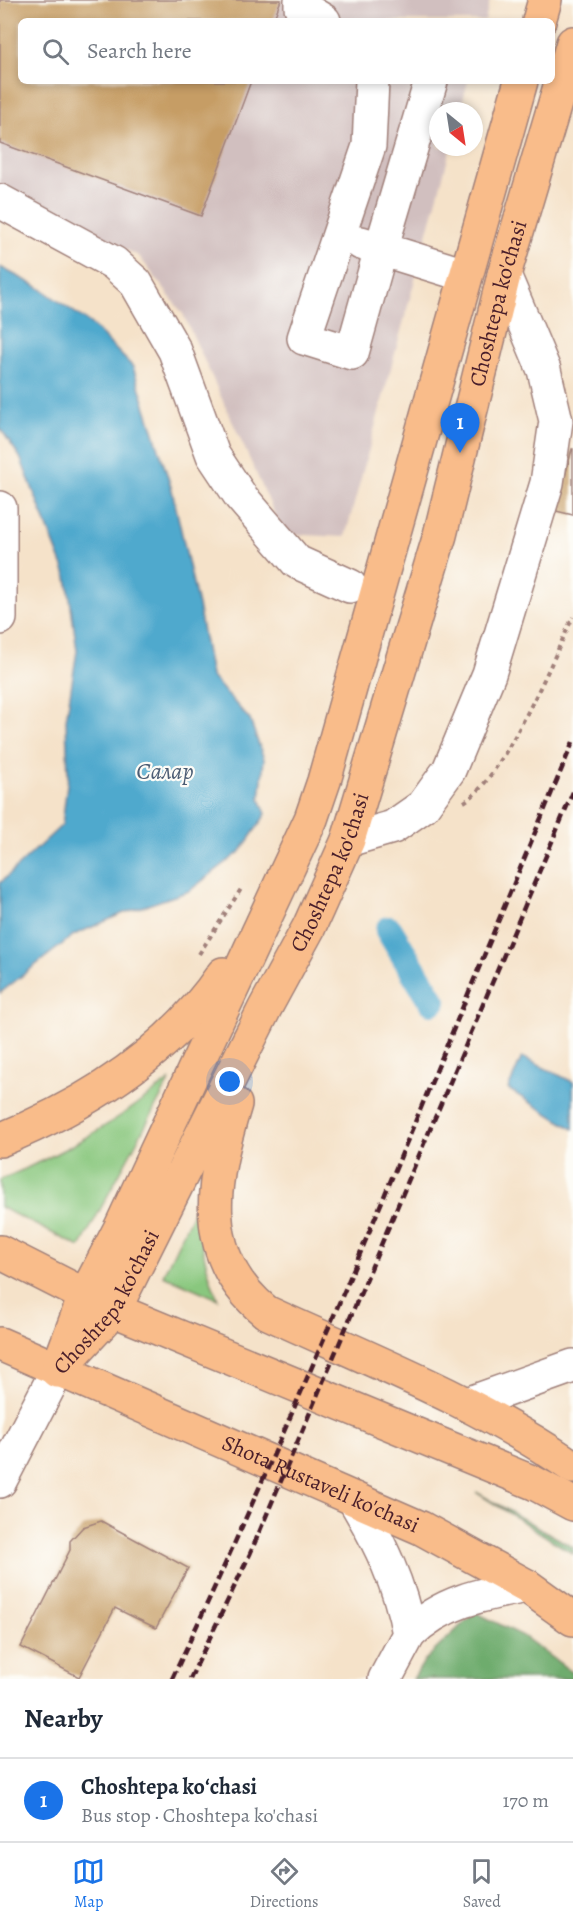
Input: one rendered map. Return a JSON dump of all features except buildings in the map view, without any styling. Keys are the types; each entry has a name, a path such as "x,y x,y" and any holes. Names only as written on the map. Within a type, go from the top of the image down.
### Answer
{"main road":[{"path":"540,18 545,0"},
{"name":"Choshtepa ko'chasi","path":"57,1371 114,1310 265,1008 309,927 348,840 440,535 504,275 573,43"},
{"name":"Choshtepa ko'chasi","path":"57,1371 85,1296 121,1227 311,819 324,781 520,84"},
{"path":"0,1140 45,1122 100,1089 150,1054 203,1003 271,903"},
{"path":"265,1008 217,1173 216,1228 226,1262 240,1287 266,1312 467,1404 519,1431 573,1467"},
{"path":"0,1252 114,1310 534,1483 573,1504"},
{"name":"Shota Rustaveli ko'chasi","path":"0,1344 57,1371 421,1528 527,1586 573,1619"}],"street":[{"path":"301,0 301,7 319,18"},
{"path":"372,84 369,146 304,338 352,353 430,84"},
{"path":"0,201 114,263 136,283 175,351 213,455 241,497 297,562 350,586"},
{"path":"339,236 465,275"},
{"path":"348,840 393,827 423,806 449,770 489,674 547,483 556,421 544,370 504,275"},
{"path":"0,508 0,618"},
{"path":"467,1404 573,1366"},
{"path":"0,1481 57,1371"},
{"path":"354,1499 376,1536 395,1576 409,1634"},
{"path":"385,1679 409,1634 423,1620 460,1600 527,1586"}],"path":[{"path":"423,806 448,808 467,801 487,784 533,700 573,617"},
{"path":"196,958 243,886"}],"shaded area":[{"path":"0,0 490,0 486,18 18,18 18,84 467,84 462,102 429,102 429,156 449,156 345,537 284,534 183,314 139,256 0,188"}],"green space":[{"path":"170,1080 80,1247 0,1207 0,1180 88,1136 128,1111"},
{"path":"198,1202 203,1251 218,1299 163,1275"},
{"path":"476,1492 573,1547 573,1554"},
{"path":"475,1612 523,1636 573,1673 573,1679 413,1679 425,1660"}],"water":[{"name":"Салар","path":"0,267 38,287 90,323 133,367 172,490 211,676 250,720 264,759 260,799 266,814 241,851 189,891 124,913 74,935 0,993 0,883 62,825 68,776 66,720 77,651 67,577 20,457 0,428"},
{"path":"522,1057 573,1082 573,1129 508,1089"}],"waterway":[{"path":"389,930 432,1001"}],"railway":[{"path":"172,1679 328,1330 573,742"},
{"path":"190,1679 250,1554 573,792"}],"place":[{"name":"Choshtepa koʻchasi","path":"460,453"}]}
